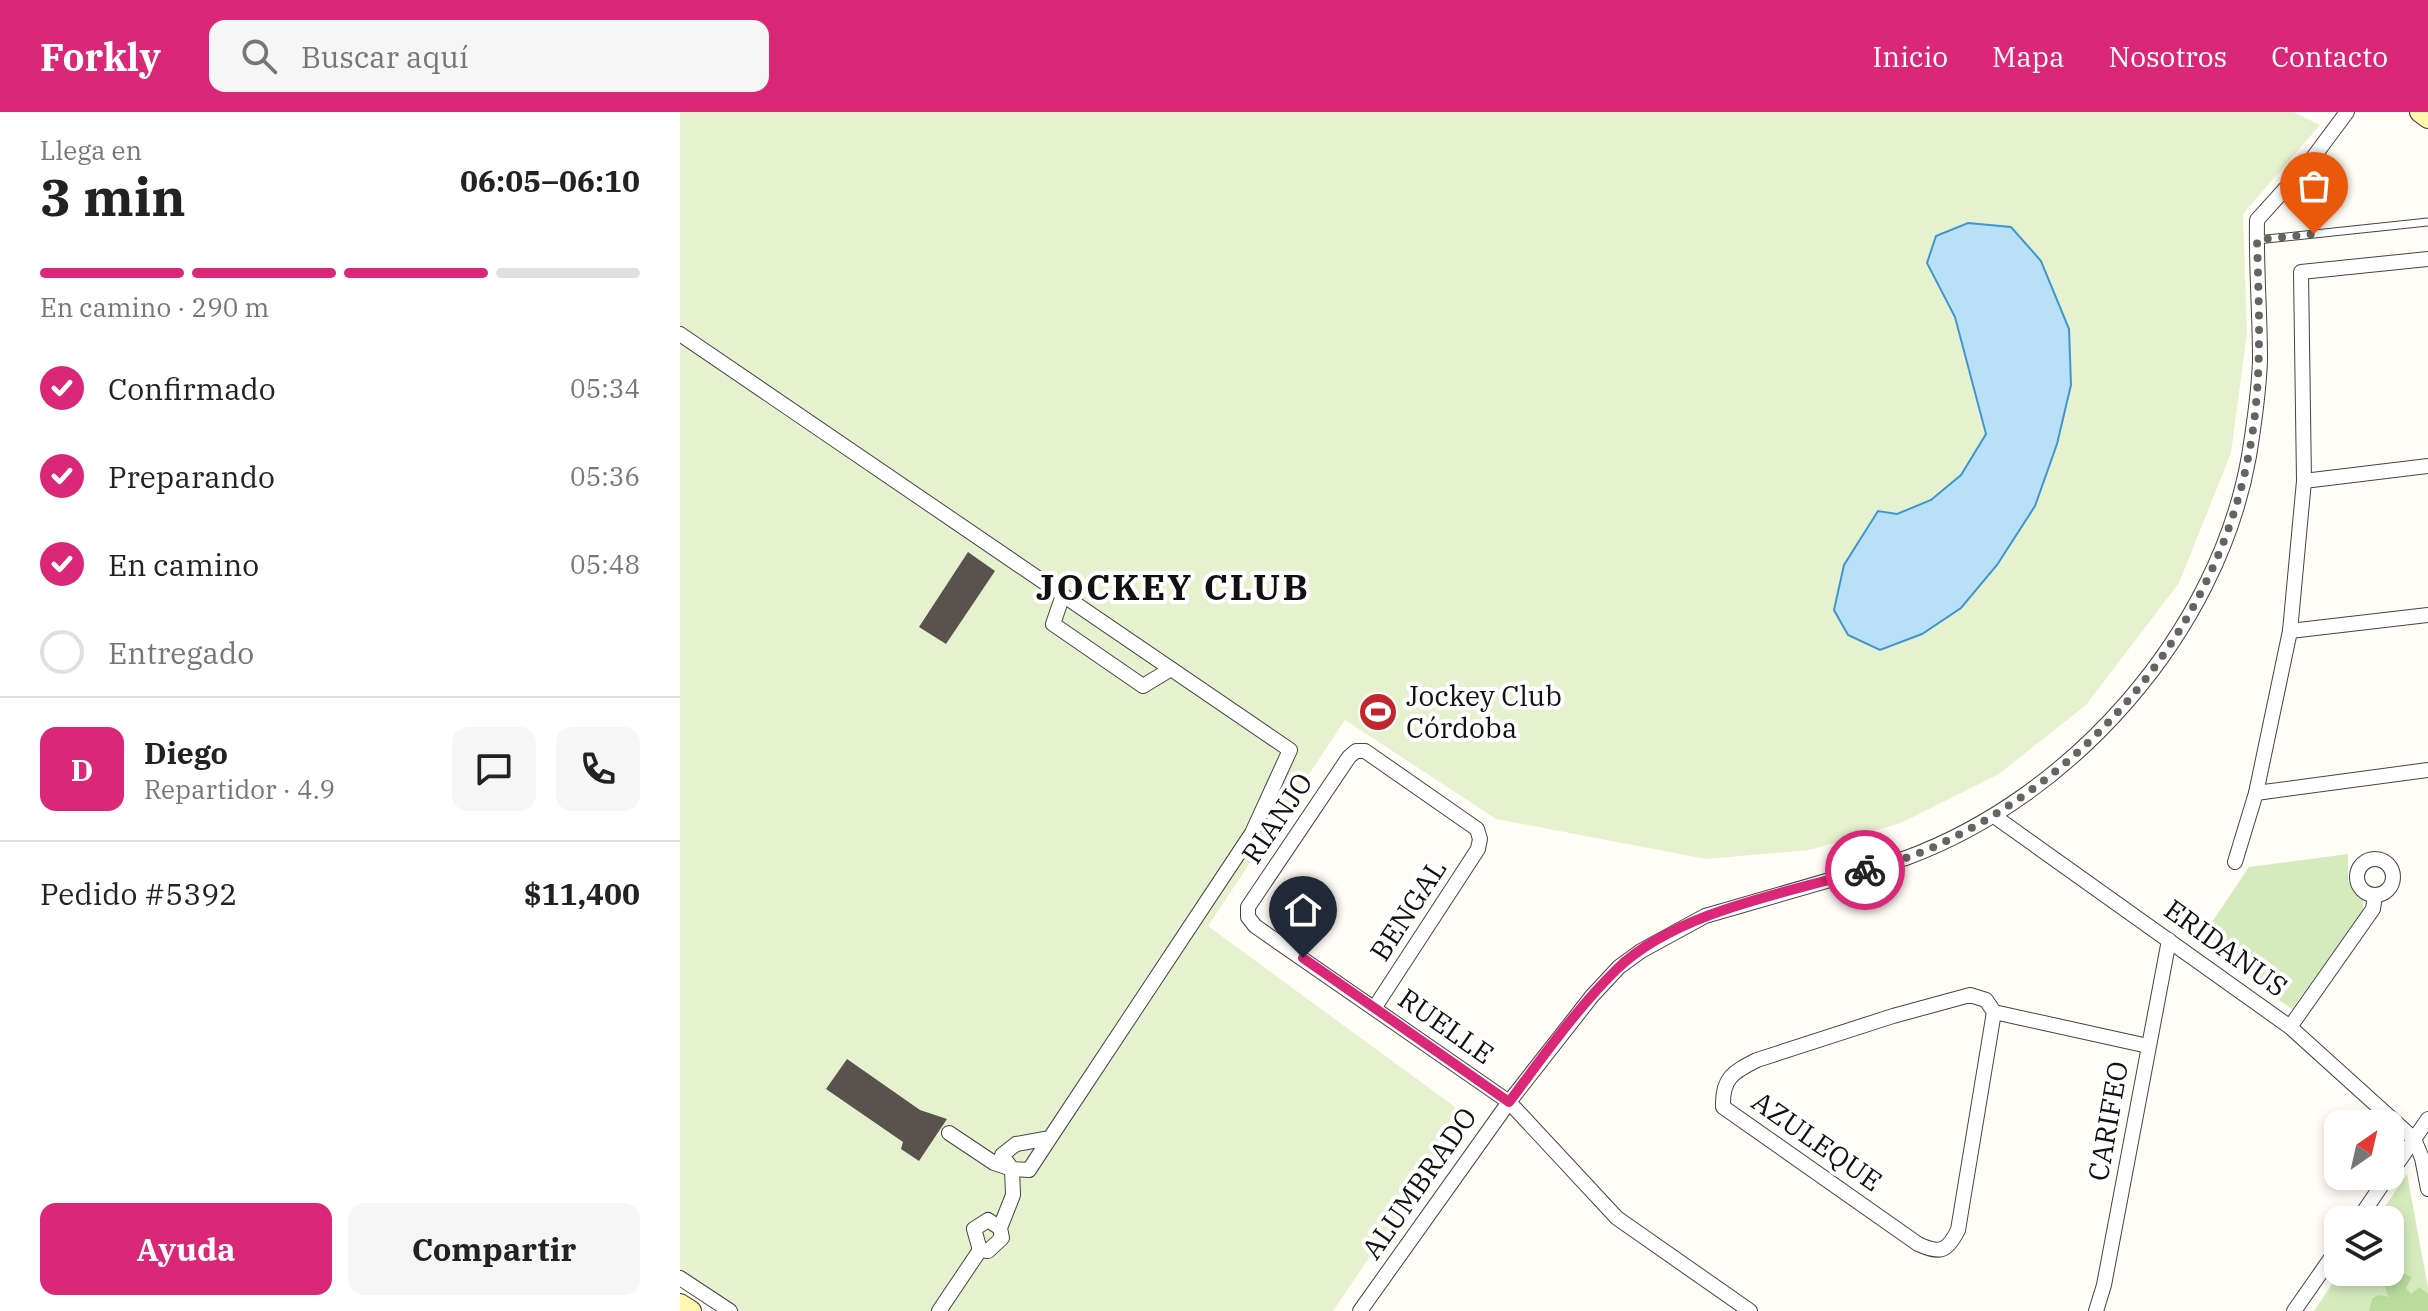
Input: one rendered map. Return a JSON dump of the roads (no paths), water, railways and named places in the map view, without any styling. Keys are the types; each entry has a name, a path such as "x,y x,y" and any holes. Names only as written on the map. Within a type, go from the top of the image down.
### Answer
{"main road":[{"path":"2420,112 2428,118"},
{"path":"680,1304 691,1311"}],"street":[{"name":"ALUMBRADO","path":"1360,1311 1509,1102 1592,996 1619,967 1641,951 1705,916 1906,858 1929,850 1994,816 2049,776 2094,737 2135,695 2182,627 2212,569 2235,511 2249,457 2260,362 2257,220 2312,159 2347,112"},
{"path":"2235,862 2256,793 2290,631 2304,481 2301,272 2428,259"},
{"path":"680,334 1290,750 1252,833 1029,1170 994,1163 949,1133"},
{"path":"2304,481 2428,466"},
{"path":"1063,595 1053,624 1143,686 1171,669"},
{"path":"2290,631 2428,615"},
{"name":"RIANJO","path":"1248,917 1248,907 1356,751 1365,751 1422,788 1477,829 1480,839"},
{"path":"2256,793 2428,770"},
{"name":"ERIDANUS","path":"1994,816 2290,1027 2414,1139"},
{"name":"BENGAL","path":"1375,1007 1478,849 1480,839"},
{"path":"2290,1027 2373,909 2375,895"},
{"name":"RUELLE","path":"1248,917 1255,926 1509,1102 1617,1218 1750,1311"},
{"name":"CARIFEO","path":"2096,1311 2104,1285 2169,940"},
{"name":"AZULEQUE","path":"1994,1012 1958,1230 1951,1243 1943,1249 1934,1251 1918,1244 1723,1107 1727,1079 1757,1060 1970,995 1986,1000 1994,1012 2148,1046"},
{"path":"2404,1153 2428,1119"},
{"path":"980,1250 988,1251 1002,1238 1000,1228 1013,1195 1012,1169 1002,1155 1016,1144 1050,1138"},
{"path":"2414,1139 2422,1158 2428,1189"},
{"path":"939,1311 980,1250 974,1229 988,1220 1000,1228"},
{"path":"2294,1311 2324,1268"},
{"path":"680,1278 730,1311"}],"lane":[{"path":"2257,240 2428,222"}],"water":[{"path":"1968,223 2011,227 2041,261 2069,329 2071,385 2057,444 2035,506 1997,565 1961,608 1922,634 1880,650 1848,635 1834,610 1844,565 1878,511 1897,514 1931,500 1961,475 1986,434 1955,317 1927,263 1936,236"}],"place":[{"name":"Jockey Club Córdoba","path":"1378,712"}],"district":[{"name":"JOCKEY CLUB","path":"1173,587"}]}
